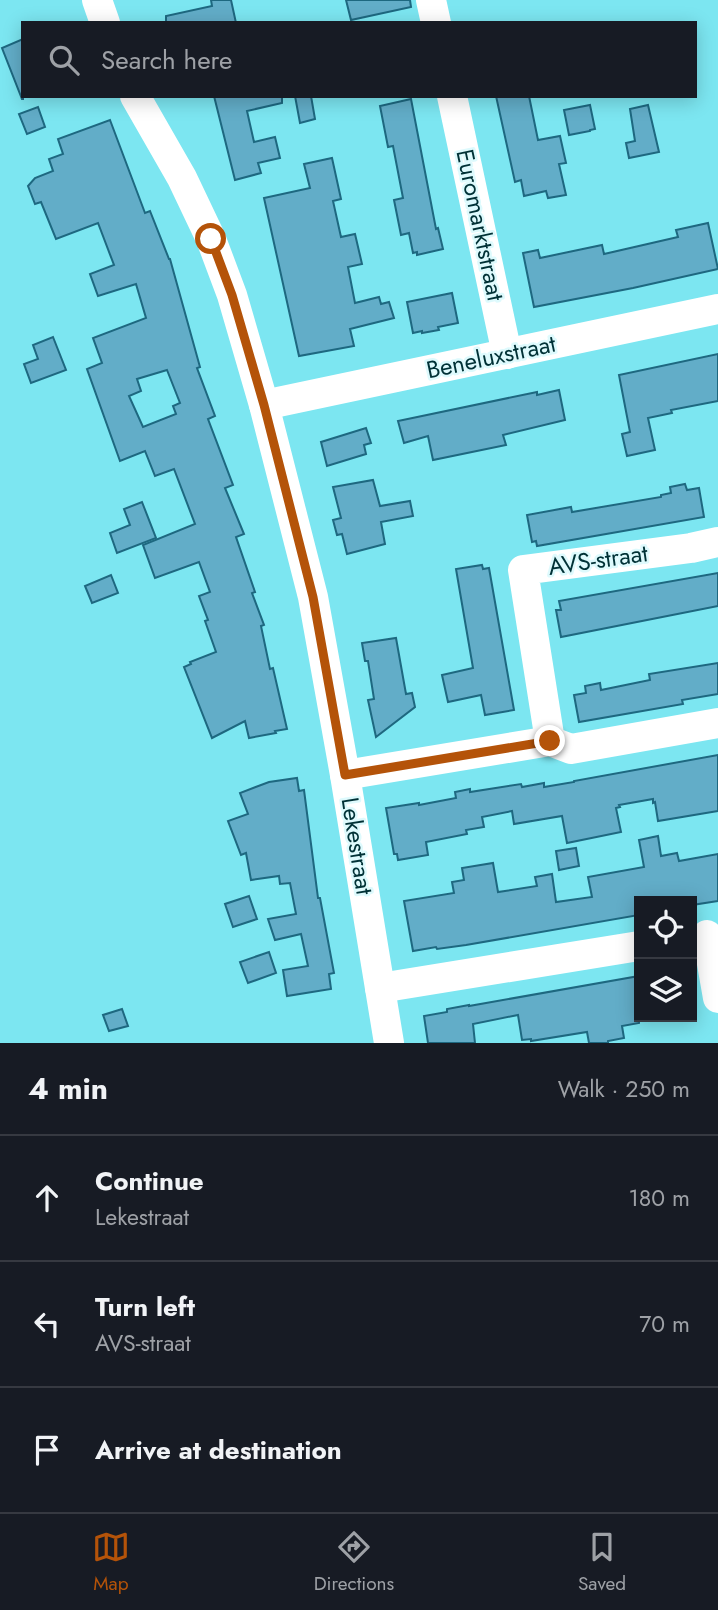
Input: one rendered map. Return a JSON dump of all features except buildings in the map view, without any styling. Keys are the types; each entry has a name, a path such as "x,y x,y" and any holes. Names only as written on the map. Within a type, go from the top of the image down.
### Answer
{"street":[{"path":"97,0 104,21"},
{"path":"431,0 436,21"},
{"name":"Lekestraat","path":"136,98 182,178 211,239 232,295 264,405 313,597 389,1043"},
{"name":"Euromarktstraat","path":"452,98 508,354"},
{"name":"Beneluxstraat","path":"264,405 718,309"},
{"name":"AVS-straat","path":"550,741 523,570 691,548 718,542"},
{"path":"345,775 550,741 571,749 718,723"},
{"path":"706,935 718,998"},
{"path":"380,988 634,947"}],"route":[{"path":"211,239 232,295 264,405 313,597 345,775 550,741"}]}
